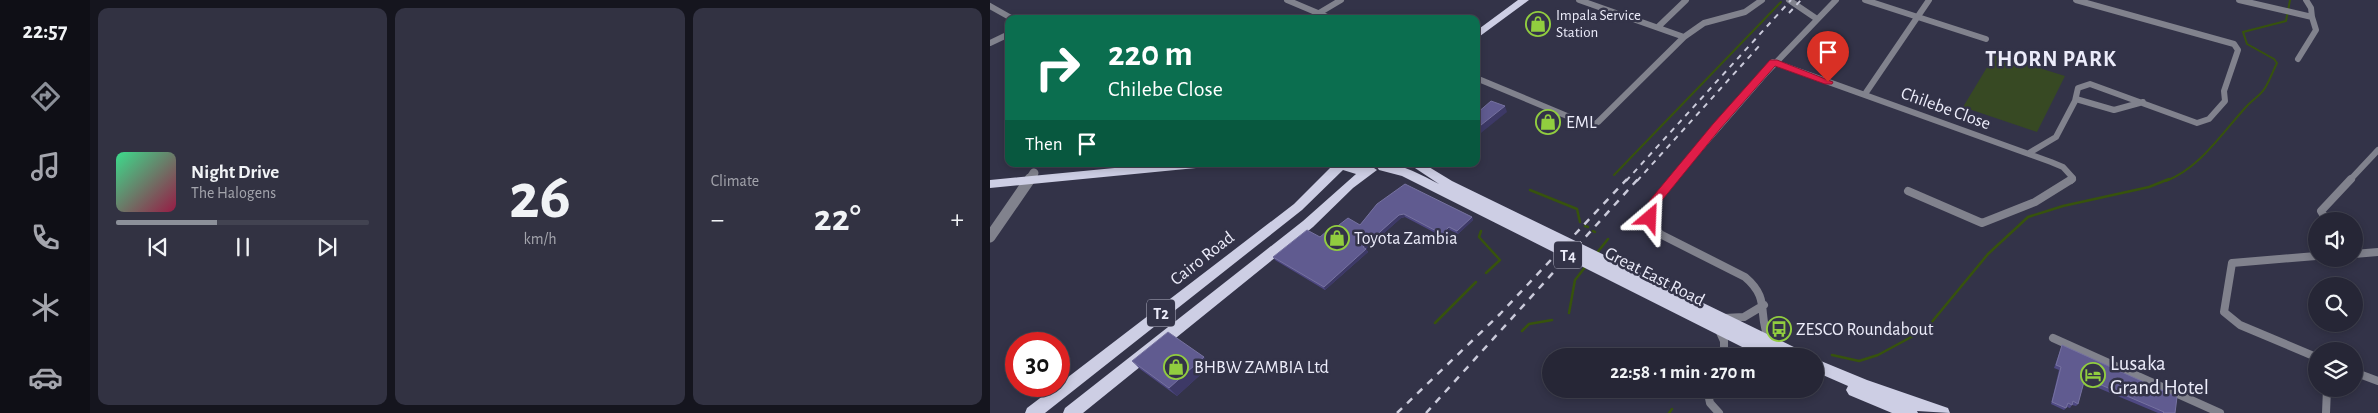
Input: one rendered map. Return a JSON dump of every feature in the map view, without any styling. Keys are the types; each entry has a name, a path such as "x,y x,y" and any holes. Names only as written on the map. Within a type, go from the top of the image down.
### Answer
{"main road":[{"path":"1480,23 1512,0"},
{"path":"1480,33 1524,0"},
{"path":"990,184 1032,177 1122,167"},
{"name":"Cairo Road","path":"1033,413 1298,207 1338,167"},
{"name":"Great East Road","path":"1348,167 1354,170 1381,167 1402,172 1444,187 1765,348"},
{"name":"T2","path":"1070,413 1308,224 1349,185 1381,167"},
{"name":"Great East Road","path":"1418,167 1444,187"},
{"path":"990,177 1032,177"},
{"path":"1162,313 1161,320 1166,325 1180,325"},
{"path":"1137,332 1147,331 1154,334 1157,338 1156,345"},
{"path":"1824,368 1863,385 1942,413"},
{"path":"1824,377 1910,413"}],"street":[{"path":"1287,0 1323,15"},
{"path":"1315,15 1341,0"},
{"path":"1579,0 1684,37"},
{"path":"1658,27 1686,0"},
{"path":"1480,80 1591,126 1598,122 1684,37 1704,23 1746,12 1762,0"},
{"path":"1789,0 1817,19"},
{"path":"1771,348 1762,325 1764,305 1759,290 1751,282 1660,234 1650,218 1654,203 1717,126 1774,62 1836,0"},
{"path":"1865,0 1986,39"},
{"path":"1865,94 1929,0"},
{"path":"2029,153 2053,140 2076,99 2078,88 2090,84 2144,102 2188,121 2206,122 2225,101 2224,91 2238,50 2234,44 2076,0"},
{"path":"2085,2 2095,2 2098,0"},
{"path":"2240,0 2312,17"},
{"path":"2298,59 2316,30 2311,8 2306,0"},
{"path":"990,6 1006,15"},
{"path":"990,43 1005,36"},
{"name":"Chilebe Close","path":"1774,62 2029,153 2063,167 2073,176 2069,183 2047,195 1989,222 1982,223 1908,191"},
{"path":"2076,99 2114,110 2144,102"},
{"path":"2322,212 2378,150"},
{"path":"990,236 1032,177"},
{"path":"2363,253 2378,252"},
{"path":"2308,256 2240,260 2232,263 2224,312 2240,325 2308,354"},
{"path":"1725,348 1718,324 1744,317 1764,305"},
{"path":"2053,338 2220,413"},
{"path":"2363,375 2378,381"},
{"path":"2326,413 2327,397"},
{"path":"1707,398 1710,406 1719,413"}],"green space":[{"path":"1995,54 2065,76 2037,132 1963,107"}],"building":[{"path":"1491,101 1505,106 1480,126 1480,111"},
{"name":"Toyota Zambia","path":"1405,184 1472,217 1457,231 1449,227 1442,234 1404,214 1399,215 1363,247 1366,249 1324,287 1273,257 1307,230 1320,237 1348,218 1360,225 1377,204"},
{"name":"BHBW ZAMBIA Ltd","path":"1168,332 1204,357 1169,388 1132,361"},
{"name":"Lusaka Grand Hotel","path":"2062,345 2177,397 2175,413 2163,413 2085,378 2078,404 2073,401 2072,405 2068,403 2066,408 2052,402 2061,367 2056,365"}],"waterway":[{"path":"2166,181 2189,168 2200,159 2265,88 2277,63 2274,59 2247,44 2243,32 2286,21 2290,0"},
{"path":"1614,175 1781,2"},
{"path":"1832,355 1859,361 1878,355 1926,329 1988,254 2028,217 2063,206 2149,187 2169,179"},
{"path":"1530,190 1577,209 1580,222"},
{"path":"1481,231 1479,237 1500,260 1486,273"},
{"path":"1596,254 1608,239"},
{"path":"1569,313 1575,280 1586,266"},
{"path":"1435,323 1476,282"},
{"path":"1522,331 1529,324 1552,320"},
{"path":"1669,413 1672,409"}],"railway":[{"path":"1626,181 1791,0"},
{"path":"1789,13 1801,0"},
{"path":"1637,181 1760,45"},
{"path":"1397,413 1500,314 1627,179"},
{"path":"1426,413 1638,179"}],"place":[{"name":"Impala Service Station","path":"1538,24"},
{"name":"EML","path":"1548,122"},
{"name":"Toyota Zambia","path":"1337,238"},
{"name":"ZESCO Roundabout","path":"1779,329"},
{"name":"BHBW ZAMBIA Ltd","path":"1176,367"},
{"name":"Lusaka Grand Hotel","path":"2093,375"}],"district":[{"name":"THORN PARK","path":"2051,58"}],"route":[{"path":"1650,218 1654,203 1717,126 1774,62 1828,82"}]}
